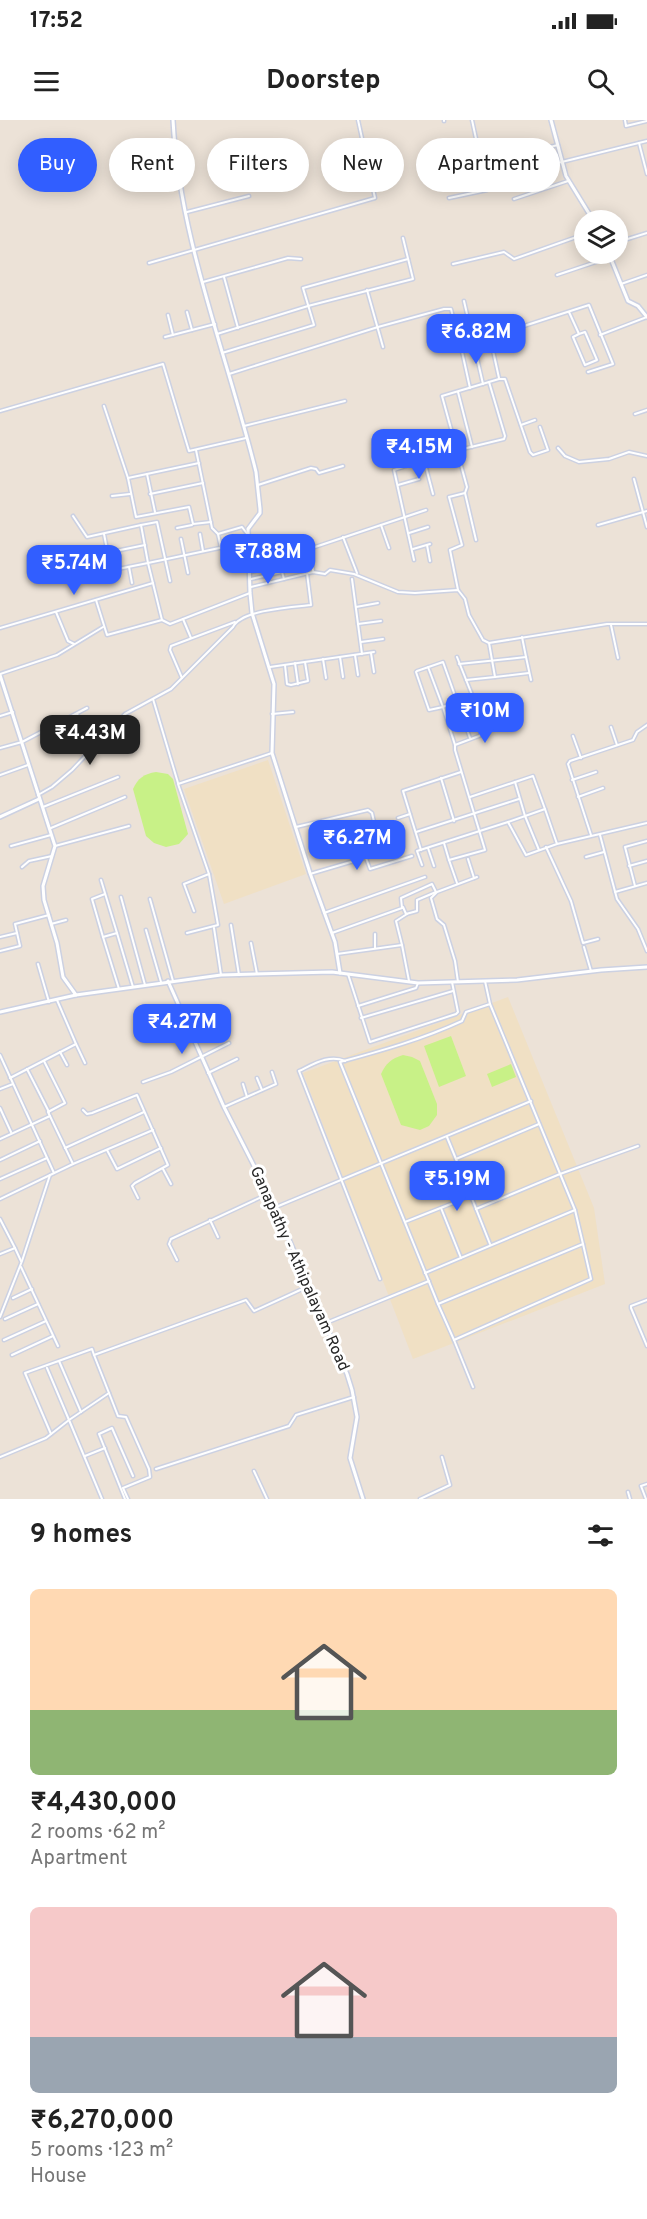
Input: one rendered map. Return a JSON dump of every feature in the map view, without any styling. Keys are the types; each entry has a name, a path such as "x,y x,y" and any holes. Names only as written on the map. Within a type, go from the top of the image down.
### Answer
{"main road":[{"path":"173,120 178,171 195,249 222,353 248,438 258,485 260,513 249,525 248,535 250,593 252,614 274,684 272,753 310,874 332,933 340,973"},
{"path":"551,120 556,138"},
{"path":"560,156 568,181 587,210"},
{"path":"613,264 628,301 638,306 647,317"},
{"path":"0,674 55,846 43,886 63,977 76,995"},
{"path":"0,817 39,797"},
{"path":"0,1012 76,995 221,975 340,973 418,983 517,980 647,967"},
{"name":"Ganapathy - Athipalayam Road","path":"171,981 208,1074 275,1207 326,1323 354,1397 357,1417 350,1458 363,1499"}],"street":[{"path":"149,263 375,198 358,120"},
{"path":"449,198 487,190 472,120"},
{"path":"625,120 626,126 647,121"},
{"path":"561,162 647,141"},
{"path":"639,143 645,158 647,174"},
{"path":"514,199 568,181"},
{"path":"187,212 249,196"},
{"path":"628,239 647,233"},
{"path":"217,334 308,306 413,279 403,238"},
{"path":"453,264 504,252 514,259 574,238"},
{"path":"203,282 288,258 301,259"},
{"path":"222,353 314,325 303,288 408,259"},
{"path":"557,275 586,264"},
{"path":"621,284 647,274"},
{"path":"224,277 238,328"},
{"path":"367,290 383,347"},
{"path":"464,301 483,384"},
{"path":"461,346 589,305 613,364 588,372"},
{"path":"228,374 378,327 450,308 471,388"},
{"path":"187,312 192,330"},
{"path":"569,312 579,334"},
{"path":"168,315 173,335"},
{"path":"600,335 647,317"},
{"path":"165,337 215,324"},
{"path":"585,332 597,360 585,365 573,337 579,334 585,332"},
{"path":"490,337 499,379"},
{"path":"0,411 163,364 189,450 248,438"},
{"path":"476,540 465,493 467,487 442,396 505,378 533,455 548,450 540,427"},
{"path":"414,560 394,470 505,438 489,382"},
{"path":"458,392 472,448"},
{"path":"244,426 345,400"},
{"path":"104,406 128,478 136,517 189,507 193,525"},
{"path":"635,414 647,410"},
{"path":"522,425 535,420"},
{"path":"558,448 565,456 579,462 609,459 629,452 647,456"},
{"path":"196,449 212,528 218,534 221,548"},
{"path":"424,460 433,494"},
{"path":"128,478 199,463"},
{"path":"258,485 311,468 316,469 319,473 342,466"},
{"path":"147,474 155,513"},
{"path":"398,485 419,479"},
{"path":"634,479 645,512 647,527"},
{"path":"150,494 203,483"},
{"path":"465,493 449,497 462,544 450,550 458,590 483,640 489,643 611,625 647,624"},
{"path":"112,496 131,494"},
{"path":"250,565 311,548 426,510"},
{"path":"598,525 645,512"},
{"path":"73,516 87,537 157,522 170,581"},
{"path":"177,528 211,522"},
{"path":"141,525 162,620"},
{"path":"381,525 389,548"},
{"path":"218,534 242,527 248,535"},
{"path":"409,533 428,527"},
{"path":"104,533 109,570 249,542"},
{"path":"200,534 204,551"},
{"path":"343,537 358,575"},
{"path":"182,539 188,573"},
{"path":"96,555 145,545"},
{"path":"413,549 429,545 430,561"},
{"path":"250,557 290,547"},
{"path":"311,548 313,572"},
{"path":"276,551 284,579"},
{"path":"251,572 280,565"},
{"path":"129,567 132,583"},
{"path":"251,586 313,572 325,574 330,570 358,575 398,592 458,590"},
{"path":"251,579 282,572"},
{"path":"182,678 170,650 171,646 252,614 311,604 307,573"},
{"path":"352,579 362,654"},
{"path":"0,628 153,584"},
{"path":"96,600 103,627 110,635 162,620 170,624 250,593"},
{"path":"356,607 378,603"},
{"path":"56,612 68,642 74,644"},
{"path":"183,619 191,638"},
{"path":"358,624 381,621"},
{"path":"39,797 72,770 125,714 169,691 233,627 235,622"},
{"path":"611,625 618,658"},
{"path":"0,674 57,655 103,627"},
{"path":"522,637 531,680"},
{"path":"361,642 383,639"},
{"path":"489,643 495,676"},
{"path":"270,667 372,652 374,672"},
{"path":"355,655 358,675"},
{"path":"340,657 342,677"},
{"path":"455,745 484,733 486,730 457,657"},
{"path":"459,664 526,657"},
{"path":"323,659 326,678"},
{"path":"285,665 287,684 298,684 308,681 304,662"},
{"path":"471,696 457,702 443,707 429,710 416,672 443,662 457,702 471,739"},
{"path":"295,663 298,684"},
{"path":"428,667 455,745 485,850 449,860"},
{"path":"466,680 529,673"},
{"path":"153,699 178,784 209,874 218,925 187,933"},
{"path":"0,748 22,742 87,708"},
{"path":"0,716 13,712"},
{"path":"272,714 293,712"},
{"path":"77,714 82,723"},
{"path":"591,835 568,764 570,761 633,740 637,732 647,725"},
{"path":"611,727 617,745"},
{"path":"573,736 581,758"},
{"path":"178,784 272,753"},
{"path":"0,775 28,765"},
{"path":"421,850 403,791 462,772"},
{"path":"572,780 596,772"},
{"path":"470,797 533,776 557,844"},
{"path":"43,807 118,777"},
{"path":"441,778 454,821"},
{"path":"515,782 519,799 539,850"},
{"path":"578,797 603,788"},
{"path":"50,829 125,796"},
{"path":"416,832 519,799"},
{"path":"422,865 417,851 545,809"},
{"path":"296,827 368,810 372,813 377,835"},
{"path":"398,818 410,814"},
{"path":"508,822 526,855 591,835 600,835 647,823"},
{"path":"55,846 129,826"},
{"path":"331,840 376,828"},
{"path":"11,846 52,835"},
{"path":"600,835 617,899 638,929 647,951"},
{"path":"635,886 625,847 647,841"},
{"path":"444,843 457,883"},
{"path":"546,847 572,901 583,943 597,939"},
{"path":"310,874 398,848"},
{"path":"428,848 434,866"},
{"path":"586,857 604,852"},
{"path":"22,867 28,861 52,856"},
{"path":"366,858 370,869 412,856"},
{"path":"458,982 455,961 444,925 437,920 430,898 437,892 475,877 468,859"},
{"path":"629,866 647,861"},
{"path":"194,911 184,884 209,874"},
{"path":"324,913 425,877"},
{"path":"101,880 133,987"},
{"path":"615,892 647,883"},
{"path":"407,914 401,898 432,884 436,890 417,900"},
{"path":"409,982 396,921 418,910 414,891"},
{"path":"105,894 92,899 119,989"},
{"path":"121,897 146,985"},
{"path":"150,899 171,981"},
{"path":"332,933 403,907"},
{"path":"0,951 20,946 15,924 48,915"},
{"path":"51,924 66,920"},
{"path":"231,925 239,975"},
{"path":"213,927 221,975"},
{"path":"146,930 160,982"},
{"path":"0,937 17,933"},
{"path":"103,937 117,933"},
{"path":"375,934 375,948"},
{"path":"251,943 257,974"},
{"path":"338,954 402,945"},
{"path":"584,947 591,971"},
{"path":"38,964 49,1002"},
{"path":"348,974 370,1042 456,1014 458,1012 452,982"},
{"path":"454,1340 591,1279 575,1210 490,1004 484,981"},
{"path":"357,1006 417,988 418,983"},
{"path":"361,1018 453,991"},
{"path":"56,1000 85,1063"},
{"path":"380,1280 298,1071 330,1058 345,1061 382,1051 446,1028 462,1021 466,1012 490,1004"},
{"path":"193,1039 216,1031"},
{"path":"143,1082 201,1058 229,1043"},
{"path":"10,1078 76,1044"},
{"path":"60,1052 67,1065"},
{"path":"0,1056 54,1173"},
{"path":"208,1074 237,1059"},
{"path":"340,1060 473,1387"},
{"path":"44,1061 65,1103 49,1112"},
{"path":"27,1069 73,1164"},
{"path":"224,1107 276,1084 272,1072"},
{"path":"257,1078 262,1090"},
{"path":"0,1089 13,1084"},
{"path":"243,1084 248,1097"},
{"path":"83,1110 87,1114 92,1113 137,1095 168,1165 132,1186 138,1198"},
{"path":"275,1207 531,1101"},
{"path":"0,1108 12,1133"},
{"path":"65,1148 145,1112"},
{"path":"0,1139 50,1116"},
{"path":"456,1159 540,1124"},
{"path":"0,1199 73,1164 153,1130"},
{"path":"447,1137 491,1245"},
{"path":"0,1160 40,1142"},
{"path":"476,1209 560,1174 638,1146"},
{"path":"107,1150 117,1169 161,1148"},
{"path":"0,1179 47,1158"},
{"path":"163,1169 171,1184"},
{"path":"0,1317 43,1202 45,1187 50,1176"},
{"path":"177,1260 169,1241 268,1194"},
{"path":"405,1222 471,1196"},
{"path":"441,1208 461,1257"},
{"path":"425,1273 575,1210"},
{"path":"0,1219 58,1346"},
{"path":"210,1220 218,1237"},
{"path":"438,1304 583,1244"},
{"path":"0,1254 15,1248"},
{"path":"326,1323 429,1281"},
{"path":"94,1354 246,1300 254,1311 309,1286"},
{"path":"13,1298 32,1289"},
{"path":"647,1300 631,1308 647,1346"},
{"path":"5,1319 38,1304"},
{"path":"4,1340 46,1321"},
{"path":"12,1355 53,1336"},
{"path":"51,1434 24,1373 92,1349 118,1416 126,1417 149,1469 150,1478 123,1488 127,1499"},
{"path":"59,1361 81,1412"},
{"path":"47,1368 102,1499"},
{"path":"0,1456 51,1434 109,1393"},
{"path":"156,1469 289,1426 296,1415 354,1397"},
{"path":"127,1499 99,1434 111,1428 133,1476"},
{"path":"84,1456 105,1448"},
{"path":"420,1499 450,1485 442,1457"},
{"path":"254,1471 267,1499"},
{"path":"646,1499 641,1486 647,1484"},
{"path":"628,1492 630,1499"}],"shaded area":[{"path":"268,760 306,874 224,904 184,789"},
{"path":"508,997 594,1208 605,1284 413,1359 303,1073"}],"green space":[{"path":"156,772 168,774 173,779 188,834 179,844 166,847 154,843 146,836 133,789 142,777"},
{"path":"451,1036 466,1076 439,1087 424,1046"},
{"path":"403,1055 420,1061 437,1104 437,1115 429,1126 420,1130 401,1125 381,1074 389,1062"},
{"path":"511,1064 516,1077 492,1087 487,1074"}]}
